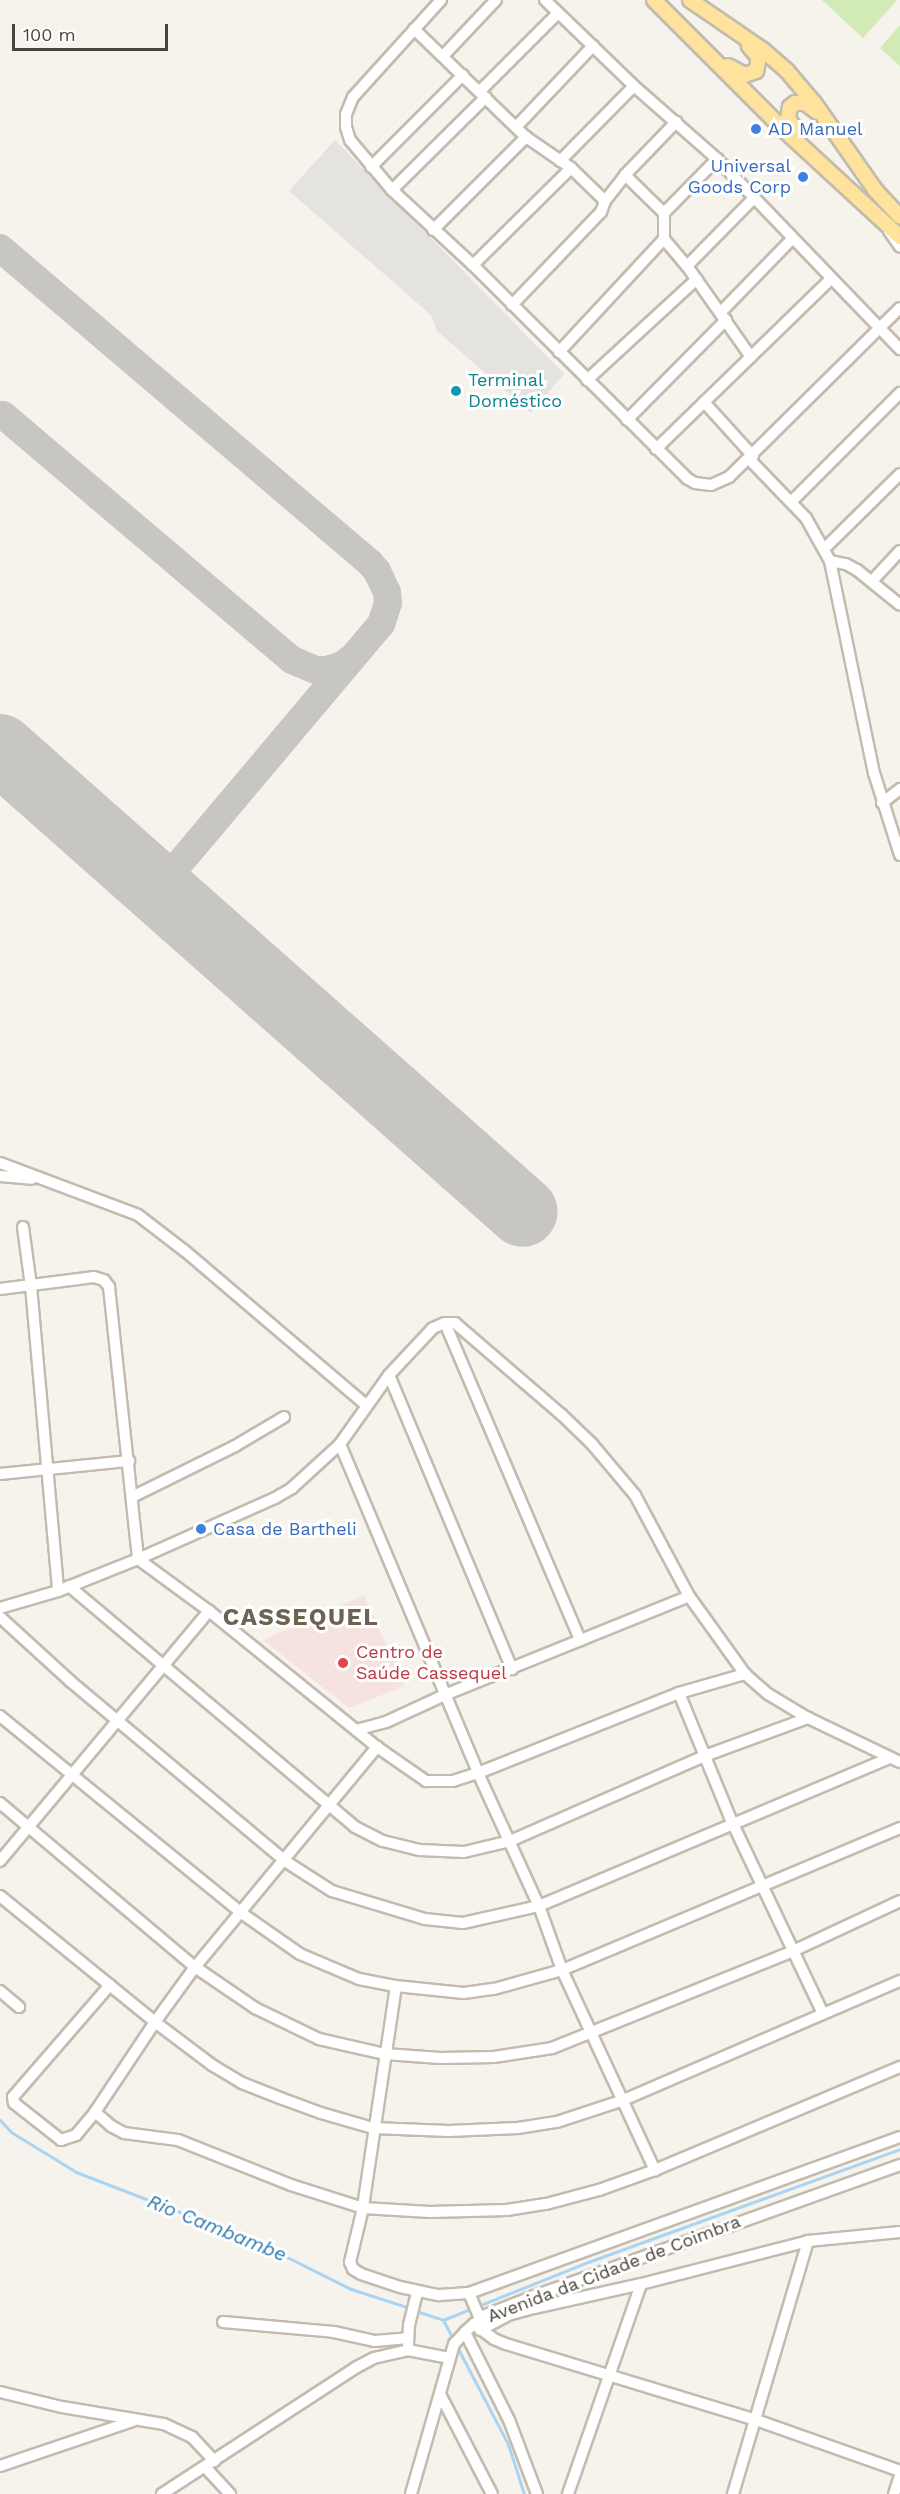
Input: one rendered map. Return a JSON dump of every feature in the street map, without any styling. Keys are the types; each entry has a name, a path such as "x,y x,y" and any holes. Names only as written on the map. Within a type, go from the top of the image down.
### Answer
{"main road":[{"path":"654,0 782,128 900,237"},
{"path":"678,24 733,70 746,75 756,71 759,58 754,52 694,3"},
{"path":"694,3 763,50 787,71 815,104 876,191 900,217"},
{"path":"839,179 791,125 788,112 790,107 799,102 814,109 855,161"}],"street":[{"path":"441,0 353,97 346,114 349,137 371,167 392,190 688,479 702,484 719,483 751,457 900,308"},
{"path":"443,56 496,0"},
{"path":"545,0 634,86 717,159 900,349"},
{"path":"392,190 558,13"},
{"path":"414,29 526,137 571,168 605,201"},
{"path":"516,127 593,46"},
{"path":"371,167 463,75"},
{"path":"560,161 634,86"},
{"path":"512,305 601,212 605,201 625,175 676,122"},
{"path":"433,230 526,137"},
{"path":"717,159 664,213 664,239 697,279 752,357"},
{"path":"472,266 571,168"},
{"path":"625,175 664,213"},
{"path":"687,266 754,198"},
{"path":"872,210 900,247"},
{"path":"559,352 664,239"},
{"path":"627,420 792,239"},
{"path":"587,380 697,279"},
{"path":"656,449 831,279"},
{"path":"792,501 900,393"},
{"path":"704,402 792,501 825,548 830,561 882,803 900,855"},
{"path":"825,548 900,474"},
{"path":"872,581 900,551"},
{"path":"830,561 846,564 872,581 900,605"},
{"path":"882,803 900,789"},
{"path":"0,1163 138,1215 185,1251 366,1405"},
{"path":"0,1176 48,1180"},
{"path":"23,1227 31,1286 58,1591"},
{"path":"0,1289 94,1277 104,1280 109,1287 138,1559 209,1611 377,1747 426,1781 453,1781 478,1773 679,1694 745,1674"},
{"path":"445,1323 580,1640"},
{"path":"0,1608 58,1591 138,1559 275,1498 303,1479 340,1444 389,1375 433,1328 445,1323 455,1323 592,1444 634,1495 689,1596 745,1674 768,1694 808,1718 895,1760"},
{"path":"389,1375 512,1669"},
{"path":"132,1497 235,1446 284,1417"},
{"path":"340,1444 447,1694 478,1773 539,1906 562,1970 655,2170"},
{"path":"0,1474 129,1461"},
{"path":"69,1586 355,1827 383,1841 420,1850 464,1852 510,1841 706,1755 808,1718"},
{"path":"356,1730 386,1722 447,1694 689,1596"},
{"path":"0,1861 209,1611"},
{"path":"0,1617 285,1861 332,1891 424,1919 463,1923 539,1906 732,1822 895,1760"},
{"path":"679,1694 732,1822 764,1885 823,2014"},
{"path":"0,1716 240,1912 300,1954 359,1979 396,1986 464,1993 494,1989 562,1970 900,1828"},
{"path":"110,1986 13,2099 16,2104 61,2140 76,2135 95,2112 154,2022 195,1967 377,1747"},
{"path":"0,1803 195,1967 255,2008 319,2039 385,2054 440,2058 525,2054 552,2048 592,2034 793,1951 900,1901"},
{"path":"0,1896 154,2022 212,2065 242,2083 321,2113 373,2128 449,2131 518,2128 557,2122 621,2101 900,1981"},
{"path":"363,2208 373,2128 396,1986"},
{"path":"0,1991 19,2007"},
{"path":"95,2112 111,2126 124,2133 178,2140 258,2173 363,2208 430,2212 507,2210 546,2204 589,2193 655,2170 900,2067"},
{"name":"Avenida da Cidade de Coimbra","path":"363,2208 350,2262 353,2269 416,2295 471,2297 900,2137"},
{"name":"Avenida da Cidade de Coimbra","path":"537,2494 509,2420 465,2332 478,2322 534,2296 900,2165"},
{"path":"478,2322 534,2307 641,2284 808,2241 900,2232"},
{"path":"733,2494 808,2241"},
{"path":"568,2494 611,2376 641,2284"},
{"path":"408,2350 409,2325 416,2295"},
{"path":"471,2297 478,2322 506,2344 756,2421 900,2471"},
{"path":"223,2322 334,2332 375,2341 408,2338"},
{"path":"411,2494 441,2396 449,2358 454,2344 465,2332"},
{"path":"162,2494 355,2368 385,2354 408,2350 449,2358"},
{"path":"0,2392 134,2421 153,2421 179,2430 192,2437 230,2494"},
{"path":"441,2396 492,2494"},
{"path":"0,2466 134,2421"},
{"path":"894,2494 900,2476"}],"shaded area":[{"path":"335,140 564,374 531,413 437,331 431,315 289,191"},
{"name":"Centro de Saúde Cassequel","path":"364,1595 405,1686 349,1708 263,1640"}],"green space":[{"path":"822,0 897,0 863,38"},
{"path":"900,25 900,66 880,48"}],"waterway":[{"name":"Rio Cambambe","path":"0,2120 11,2132 76,2172 255,2241 351,2289 410,2308"},
{"path":"478,2306 588,2262 900,2149"},
{"path":"443,2320 472,2308"},
{"name":"Rio Cambambe","path":"416,2311 443,2320"},
{"path":"443,2320 453,2339"},
{"path":"456,2345 508,2444 524,2494"}],"taxiway":[{"path":"0,248 370,563 377,571 387,592 388,603 381,624 158,889"},
{"path":"3,415 292,660 316,670 326,670 341,666 350,659"}],"runway":[{"path":"0,749 523,1212"}],"place":[{"name":"AD Manuel","path":"756,129"},
{"name":"Universal Goods Corp","path":"803,177"},
{"name":"Terminal Doméstico","path":"456,391"},
{"name":"Casa de Bartheli","path":"201,1529"},
{"name":"Centro de Saúde Cassequel","path":"343,1663"}],"district":[{"name":"CASSEQUEL","path":"301,1618"}]}
